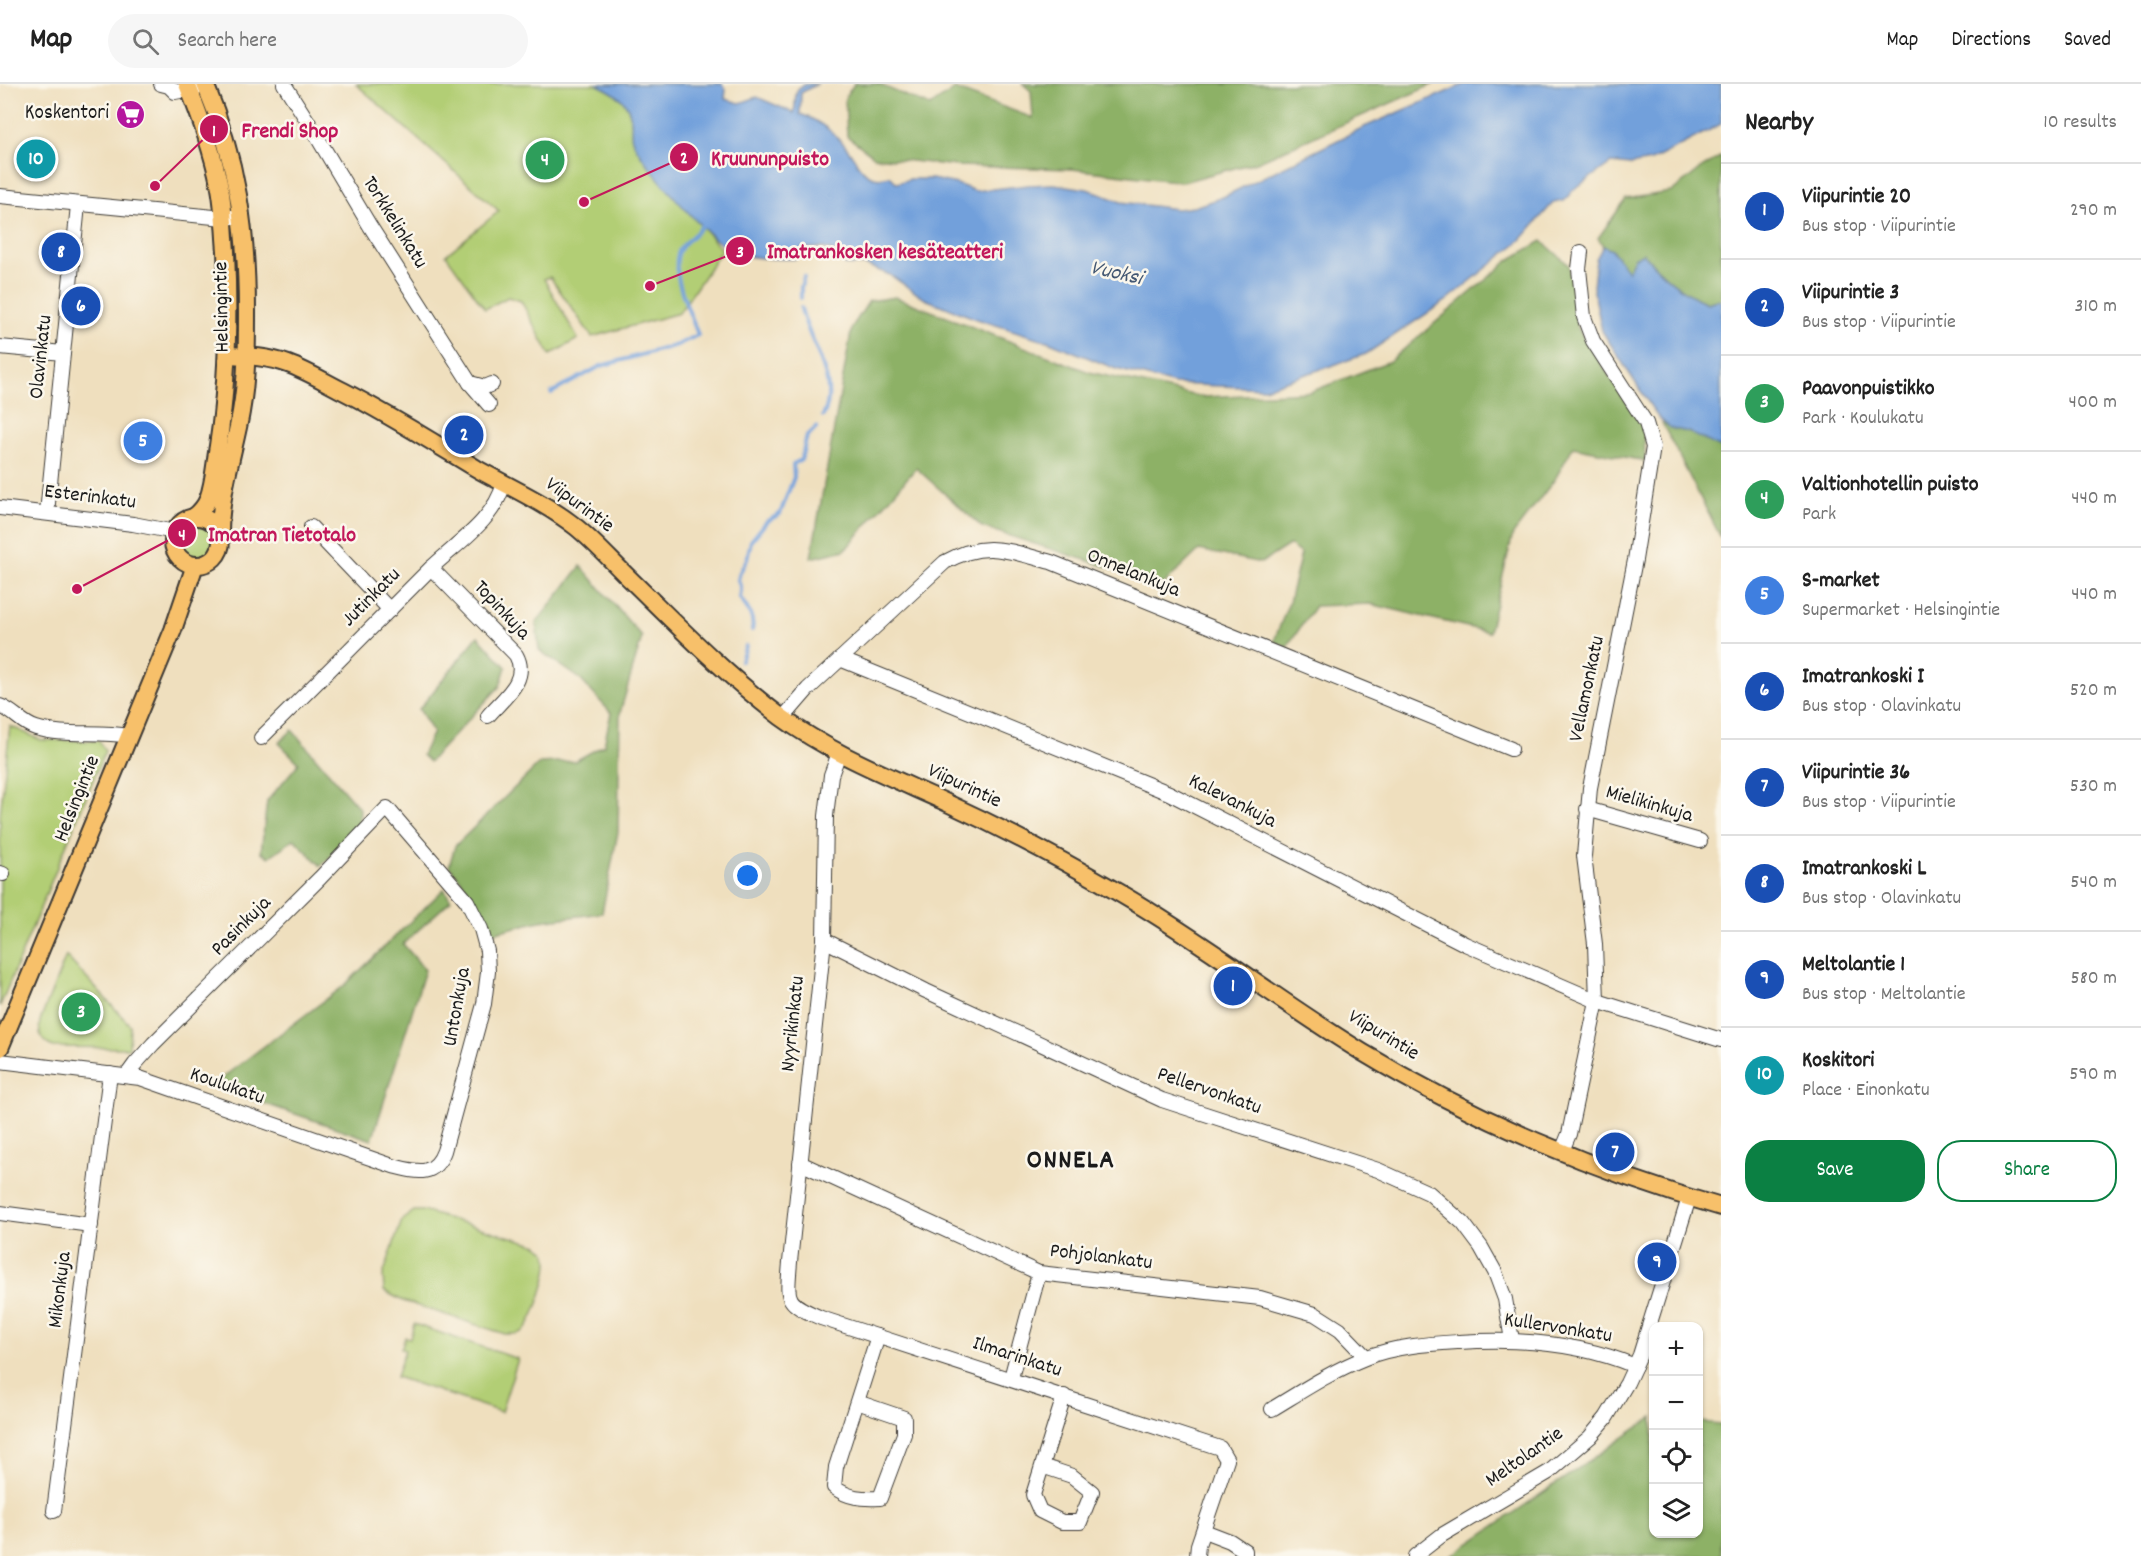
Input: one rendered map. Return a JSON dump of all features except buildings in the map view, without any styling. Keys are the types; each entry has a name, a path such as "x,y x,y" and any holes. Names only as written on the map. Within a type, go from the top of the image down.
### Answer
{"main road":[{"name":"Helsingintie","path":"200,86 227,141 242,216 246,278 248,356 241,411 220,511 220,533"},
{"name":"Helsingintie","path":"194,517 203,509 208,500 224,410 229,301 220,184 204,130 200,86"},
{"name":"Viipurintie","path":"228,355 287,363 308,373 383,411 553,510 576,527 688,635 783,718 839,753 1002,829 1122,894 1361,1052 1457,1103 1562,1151 1689,1198 1721,1207"},
{"path":"194,517 207,519 217,527 222,540 218,553 208,563 195,566 184,562 176,554 173,543 175,531 184,520 194,517"},
{"name":"Helsingintie","path":"0,1048 173,630 195,566"}],"street":[{"path":"161,84 169,86 175,92 200,86"},
{"name":"Torkkelinkatu","path":"284,84 308,120 370,226 470,383 489,405"},
{"path":"0,196 224,218 242,216"},
{"name":"Olavinkatu","path":"47,513 78,205"},
{"name":"Vellamonkatu","path":"1562,1151 1569,1134 1597,1001 1595,944 1584,856 1587,809 1635,560 1653,447 1646,423 1593,341 1584,317 1581,252"},
{"path":"0,347 63,352"},
{"path":"470,383 485,387 492,384"},
{"name":"Jutinkatu","path":"261,738 431,568 478,526 497,503 504,483"},
{"name":"Esterinkatu","path":"0,508 175,531"},
{"path":"311,526 390,610"},
{"name":"Onnelankuja","path":"783,718 795,702 945,562 963,552 982,548 1002,549 1051,562 1511,749"},
{"name":"Topinkuja","path":"431,568 516,655 521,664 518,682 488,716"},
{"name":"Kalevankuja","path":"840,659 1169,793 1465,944 1597,1001 1721,1040"},
{"path":"0,706 35,728 129,736"},
{"name":"Nyyrikinkatu","path":"789,1300 788,1289 800,1163 824,940 826,816 831,775 839,753"},
{"name":"Pasinkuja","path":"128,1075 153,1044 387,808"},
{"name":"Untonkuja","path":"387,808 467,901 481,929 487,951 488,972 484,1004 444,1151 434,1168"},
{"name":"Mielikinkuja","path":"1587,809 1700,841"},
{"name":"Pellervonkatu","path":"824,940 957,1005 1162,1100 1378,1170 1430,1193 1463,1223 1482,1247 1505,1299 1512,1340"},
{"name":"Koulukatu","path":"0,1060 128,1075 393,1166 423,1172 434,1168"},
{"name":"Mikonkuja","path":"54,1511 110,1074"},
{"name":"Pohjolankatu","path":"800,1163 1040,1273 1260,1298 1315,1314 1340,1330 1366,1357"},
{"name":"Meltolantie","path":"1415,1556 1442,1535 1548,1472 1590,1437 1619,1398 1635,1366 1657,1304 1689,1198"},
{"path":"0,1213 91,1225"},
{"path":"1011,1378 1040,1273"},
{"name":"Ilmarinkatu","path":"789,1300 797,1307 821,1318 1011,1378 1220,1448 1227,1460 1204,1531"},
{"path":"857,1402 904,1418 904,1434 880,1498 861,1499 842,1494 834,1487 836,1467 878,1336"},
{"name":"Kullervonkatu","path":"1272,1409 1322,1379 1366,1357 1426,1343 1512,1340 1599,1354 1635,1366"},
{"path":"1042,1466 1072,1476 1092,1492 1080,1522 1062,1522 1040,1511 1033,1495 1042,1466 1064,1396"},
{"path":"1197,1556 1198,1545 1204,1531 1230,1541 1245,1551 1245,1556"}],"green space":[{"path":"356,84 596,84 624,101 631,120 701,225 722,250 679,313 592,337 550,277 544,279 578,339 550,355 521,301 508,297 485,309 446,255 499,211"},
{"path":"854,84 878,84 930,106 955,89 1033,118 1031,91 1023,84 1434,84 1257,162 1183,182 1072,169 957,166 875,157 847,136 845,98"},
{"path":"1721,156 1721,301 1707,303 1689,294 1664,275 1643,253 1628,271 1612,250 1603,246 1598,238 1626,199 1671,192"},
{"path":"1542,241 1569,265 1577,327 1644,428 1645,461 1573,447 1555,479 1513,534 1489,632 1370,604 1315,606 1287,647 1274,641 1289,602 1301,554 1289,545 1261,563 1199,550 1163,585 982,527 916,468 845,550 811,558 852,327 869,301 895,297 1089,372 1203,397 1310,392 1390,361 1509,260"},
{"path":"1662,423 1721,433 1721,538"},
{"path":"198,525 210,530 215,542 210,554 198,559 186,554 181,542 186,530"},
{"path":"581,566 642,637 620,713 618,832 602,913 540,921 488,934 473,898 449,866 455,846 540,763 575,761 604,745 611,713 579,678 539,650 536,623"},
{"path":"478,636 506,667 500,686 429,762 422,755 433,732 419,709"},
{"path":"10,726 41,740 99,741 105,751 0,1006 0,815"},
{"path":"292,730 360,809 359,827 321,866 294,839 269,857 261,852 267,801 299,763 279,743"},
{"path":"444,889 451,900 403,944 425,970 372,1140 248,1098 214,1084 345,985"},
{"path":"66,956 130,1025 129,1048 54,1047 43,1040 40,1034 40,1021"},
{"path":"414,1211 423,1211 538,1245 545,1251 548,1262 545,1283 532,1317 523,1331 517,1334 505,1334 403,1301 384,1291 383,1275 402,1220"},
{"path":"414,1324 518,1359 501,1412 396,1377 405,1350 401,1349 405,1337 410,1338"},
{"path":"1649,1420 1649,1538 1703,1538 1703,1422 1721,1424 1721,1556 1451,1556"}],"water":[{"name":"Vuoksi","path":"596,84 722,84 726,89 725,99 740,103 757,97 794,113 799,88 817,84 801,93 800,114 821,124 834,134 861,168 873,177 890,176 897,183 910,179 932,179 957,184 975,191 1054,184 1087,189 1121,202 1177,209 1194,207 1223,197 1362,128 1465,84 1721,84 1721,124 1651,161 1630,165 1611,163 1573,190 1564,201 1553,203 1521,240 1446,301 1366,354 1265,388 1175,384 1116,369 1050,342 977,319 925,299 890,275 865,265 845,265 843,254 823,248 802,248 795,259 754,257 732,251 721,244 693,217 648,165 632,139 628,107 620,98"},
{"path":"1603,246 1612,250 1628,271 1634,258 1643,253 1664,275 1689,294 1707,303 1721,301 1721,448 1688,432 1670,428 1657,416 1602,331 1593,287 1596,259"}],"waterway":[{"path":"551,393 601,366 677,345 698,335 678,279 677,256 681,248 703,223"},
{"path":"801,298 804,277"},
{"path":"801,308 826,376 828,403 823,416"},
{"path":"752,630 751,617 740,598 741,589 738,580 740,572 747,559 751,541 767,521 780,514 794,477 793,464 801,460 807,436 817,427"},
{"path":"741,661 746,646"}],"place":[{"name":"Koskentori","path":"130,114"},
{"name":"Koskitori","path":"36,159"},
{"name":"Valtionhotellin puisto","path":"545,160"},
{"name":"Frendi Shop","path":"155,186"},
{"name":"Kruununpuisto","path":"584,202"},
{"name":"Imatrankoski L","path":"61,252"},
{"name":"Imatrankosken kesäteatteri","path":"650,286"},
{"name":"Imatrankoski I","path":"81,306"},
{"name":"Viipurintie 3","path":"464,435"},
{"name":"S-market","path":"143,441"},
{"name":"Imatran Tietotalo","path":"77,589"},
{"name":"Viipurintie 20","path":"1233,986"},
{"name":"Paavonpuistikko","path":"81,1012"},
{"name":"Viipurintie 36","path":"1615,1152"},
{"name":"Meltolantie 1","path":"1657,1262"}],"district":[{"name":"ONNELA","path":"1071,1161"}]}
